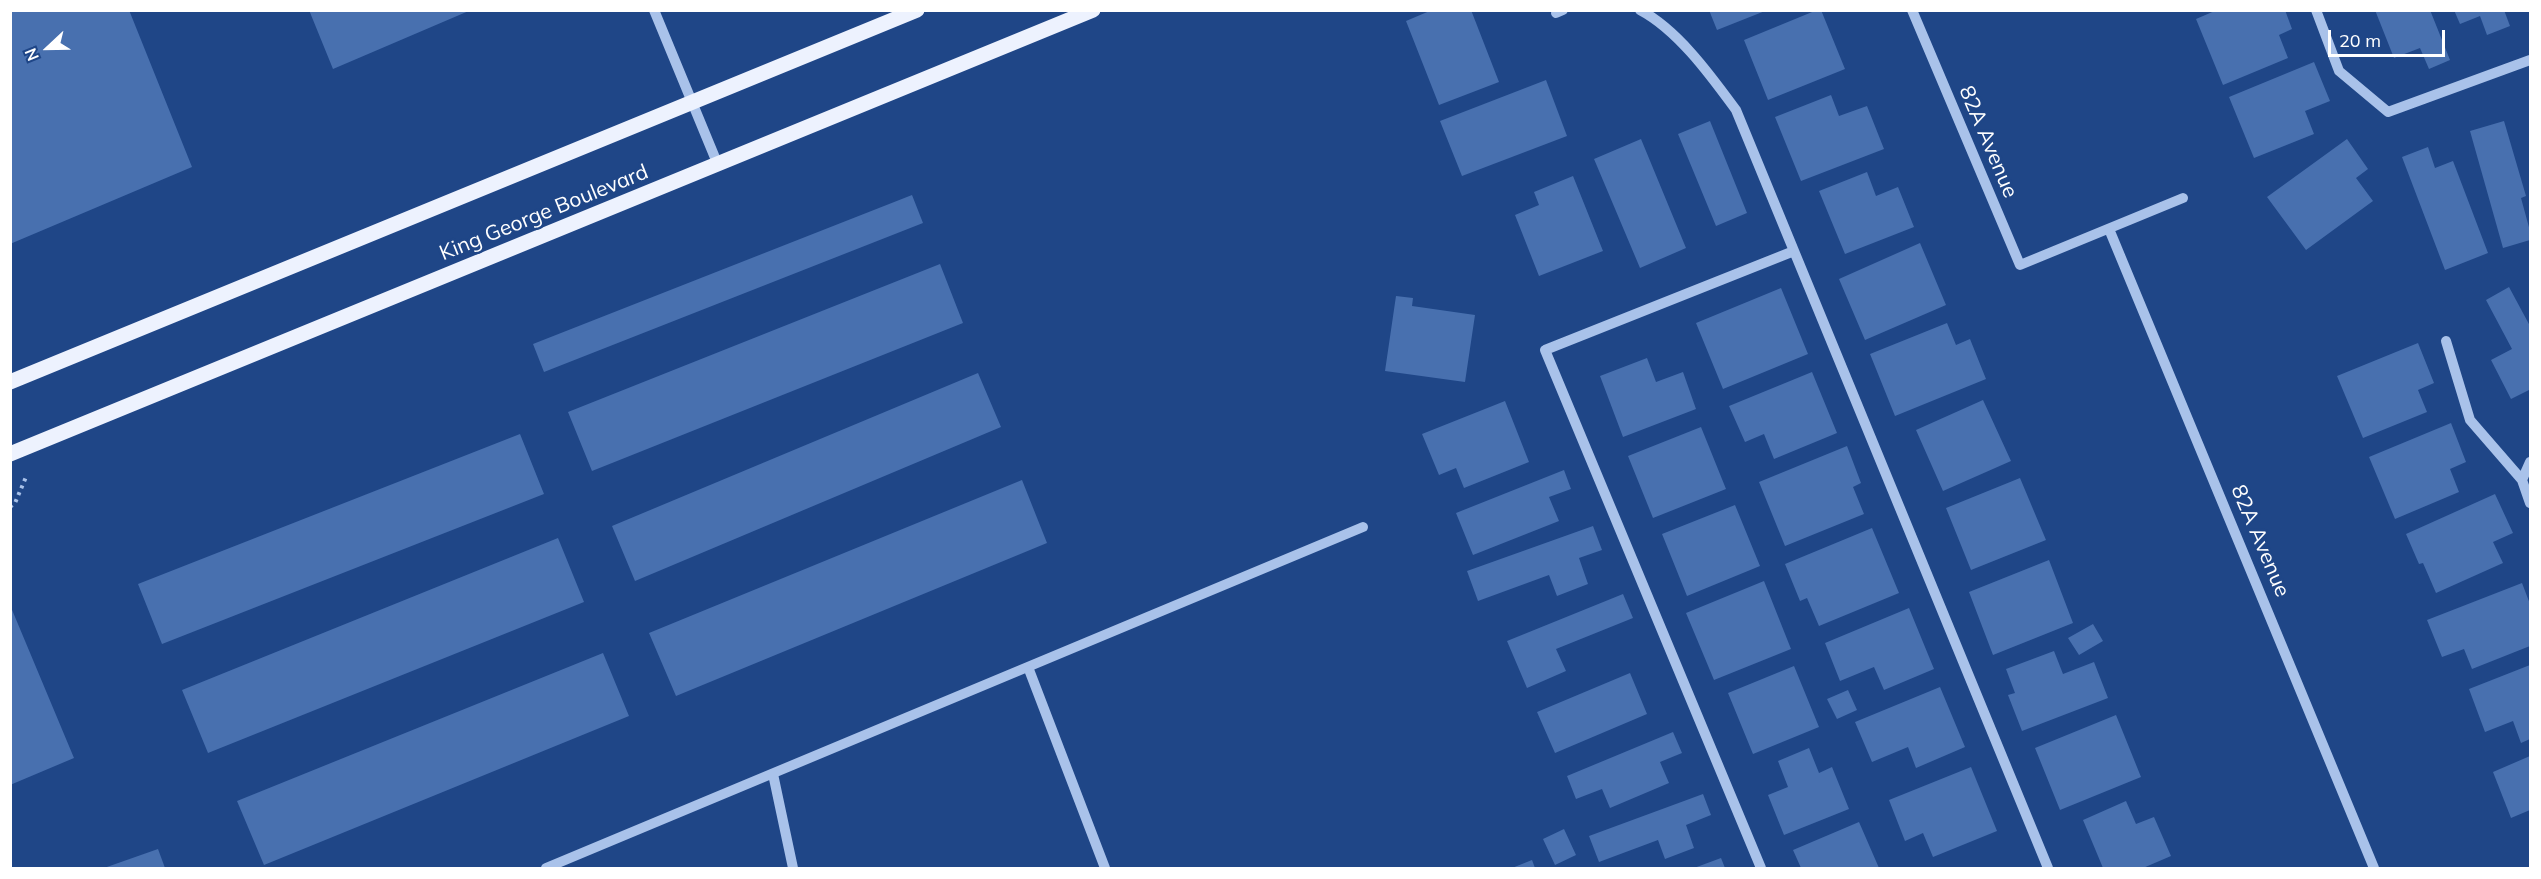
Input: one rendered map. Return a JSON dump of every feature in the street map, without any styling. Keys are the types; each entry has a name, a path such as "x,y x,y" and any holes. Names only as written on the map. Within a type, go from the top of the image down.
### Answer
{"main road":[{"path":"10,382 917,10"},
{"name":"King George Boulevard","path":"10,454 1093,10"}],"street":[{"path":"654,10 717,165"},
{"path":"1640,10 1683,45 1717,83 1736,110 2048,868"},
{"name":"82A Avenue","path":"1912,10 2020,265 2183,198"},
{"path":"2316,10 2339,71 2388,112 2530,60"},
{"name":"82A Avenue","path":"2109,228 2374,868"},
{"path":"1761,868 1545,350 1794,251"},
{"path":"2446,341 2470,420 2522,480 2530,503"},
{"path":"2522,480 2530,462"},
{"path":"546,868 1363,526"},
{"path":"1028,667 1105,868"},
{"path":"773,774 793,868"}],"building":[{"path":"10,10 129,10 192,167 10,244"},
{"path":"309,10 471,10 333,69"},
{"path":"1432,10 1471,10 1499,82 1439,105 1406,21"},
{"path":"1709,10 1765,10 1765,11 1717,30"},
{"path":"1821,10 1845,69 1768,100 1744,40"},
{"path":"2217,10 2285,10 2292,29 2279,35 2288,58 2223,85 2196,19"},
{"path":"2375,10 2430,10 2450,60 2429,69 2420,48 2394,58"},
{"path":"2454,10 2504,10 2510,26 2487,35 2480,16 2460,24"},
{"path":"2314,62 2330,101 2305,111 2314,134 2254,158 2229,97"},
{"path":"1546,80 1567,136 1462,176 1440,121"},
{"path":"1831,95 1839,116 1867,106 1884,149 1801,181 1775,117"},
{"path":"1710,121 1747,213 1716,226 1678,134"},
{"path":"2504,121 2526,196 2521,198 2530,231 2530,240 2503,248 2470,131"},
{"path":"1641,139 1686,248 1640,268 1594,159"},
{"path":"2347,139 2368,169 2356,178 2373,201 2306,250 2267,197"},
{"path":"2428,147 2435,168 2453,161 2488,253 2445,270 2402,157"},
{"path":"1867,172 1876,196 1898,187 1914,227 1845,254 1819,191"},
{"path":"1573,176 1603,251 1539,276 1515,215 1539,205 1534,192"},
{"path":"912,195 923,223 544,372 533,344"},
{"path":"1920,243 1946,305 1865,340 1839,279"},
{"path":"940,264 963,323 592,471 568,412"},
{"path":"2509,287 2530,326 2530,393 2529,390 2511,399 2491,360 2512,349 2486,300"},
{"path":"1781,288 1808,354 1723,389 1696,323"},
{"path":"1396,296 1413,298 1412,306 1475,315 1465,382 1385,371"},
{"path":"1947,323 1956,345 1970,339 1986,379 1895,416 1870,354"},
{"path":"2418,343 2434,383 2418,390 2427,412 2363,438 2337,376"},
{"path":"1647,358 1656,382 1683,372 1696,409 1623,437 1600,376"},
{"path":"1812,372 1837,433 1774,459 1764,434 1745,442 1729,406"},
{"path":"978,373 1001,427 635,581 612,526"},
{"path":"1983,400 2011,461 1943,491 1916,430"},
{"path":"1505,401 1529,462 1464,488 1456,468 1439,475 1422,434"},
{"path":"2451,423 2466,462 2450,469 2459,492 2395,519 2369,457"},
{"path":"1701,427 1726,489 1653,518 1628,456"},
{"path":"520,434 544,494 162,644 138,584"},
{"path":"1847,446 1861,483 1853,487 1864,514 1785,546 1759,482"},
{"path":"1564,470 1571,489 1549,497 1559,521 1473,555 1456,513"},
{"path":"2020,478 2046,540 1971,570 1946,508"},
{"path":"1022,480 1047,543 676,696 649,633"},
{"path":"2495,494 2513,533 2493,542 2503,563 2436,593 2423,563 2419,564 2406,534"},
{"path":"1735,505 1760,566 1687,596 1662,534"},
{"path":"1593,526 1602,550 1579,558 1588,584 1557,596 1549,575 1478,601 1467,571"},
{"path":"1872,528 1899,593 1819,626 1807,598 1800,601 1785,564"},
{"path":"558,538 584,602 208,753 182,690"},
{"path":"2049,560 2073,623 1993,655 1969,592"},
{"path":"1764,581 1791,649 1714,680 1686,613"},
{"path":"2522,583 2530,604 2530,646 2472,669 2464,649 2442,657 2427,620"},
{"path":"1623,594 1633,618 1556,649 1566,671 1527,688 1507,641"},
{"path":"10,605 74,758 10,785"},
{"path":"1909,608 1934,669 1884,690 1874,667 1840,681 1825,643"},
{"path":"2093,624 2103,641 2079,655 2068,638"},
{"path":"2054,651 2063,674 2094,662 2108,698 2022,731 2008,695 2015,693 2006,669"},
{"path":"603,653 629,716 264,865 237,801"},
{"path":"2530,665 2530,739 2521,743 2513,721 2485,732 2469,689"},
{"path":"1794,666 1819,727 1753,754 1728,693"},
{"path":"1630,673 1647,714 1555,753 1537,712"},
{"path":"1940,687 1965,747 1916,768 1908,747 1872,762 1855,722"},
{"path":"1848,690 1857,710 1837,719 1827,699"},
{"path":"2116,715 2141,777 2060,810 2035,748"},
{"path":"1673,732 1682,753 1660,762 1669,783 1610,808 1602,789 1576,799 1567,776"},
{"path":"1809,748 1819,773 1832,767 1849,809 1784,835 1768,795 1788,787 1778,761"},
{"path":"2530,756 2530,810 2511,818 2493,772"},
{"path":"1971,767 1997,831 1933,857 1923,833 1905,841 1889,800"},
{"path":"1703,794 1711,815 1686,825 1694,848 1665,859 1658,840 1599,862 1589,836"},
{"path":"2126,801 2136,824 2154,817 2171,856 2143,868 2103,868 2083,820"},
{"path":"1859,822 1879,868 1801,868 1793,850"},
{"path":"1564,829 1576,855 1555,865 1543,839"},
{"path":"158,849 165,868 104,868"},
{"path":"1721,858 1725,868 1694,868"},
{"path":"1532,860 1535,868 1512,868"}]}
